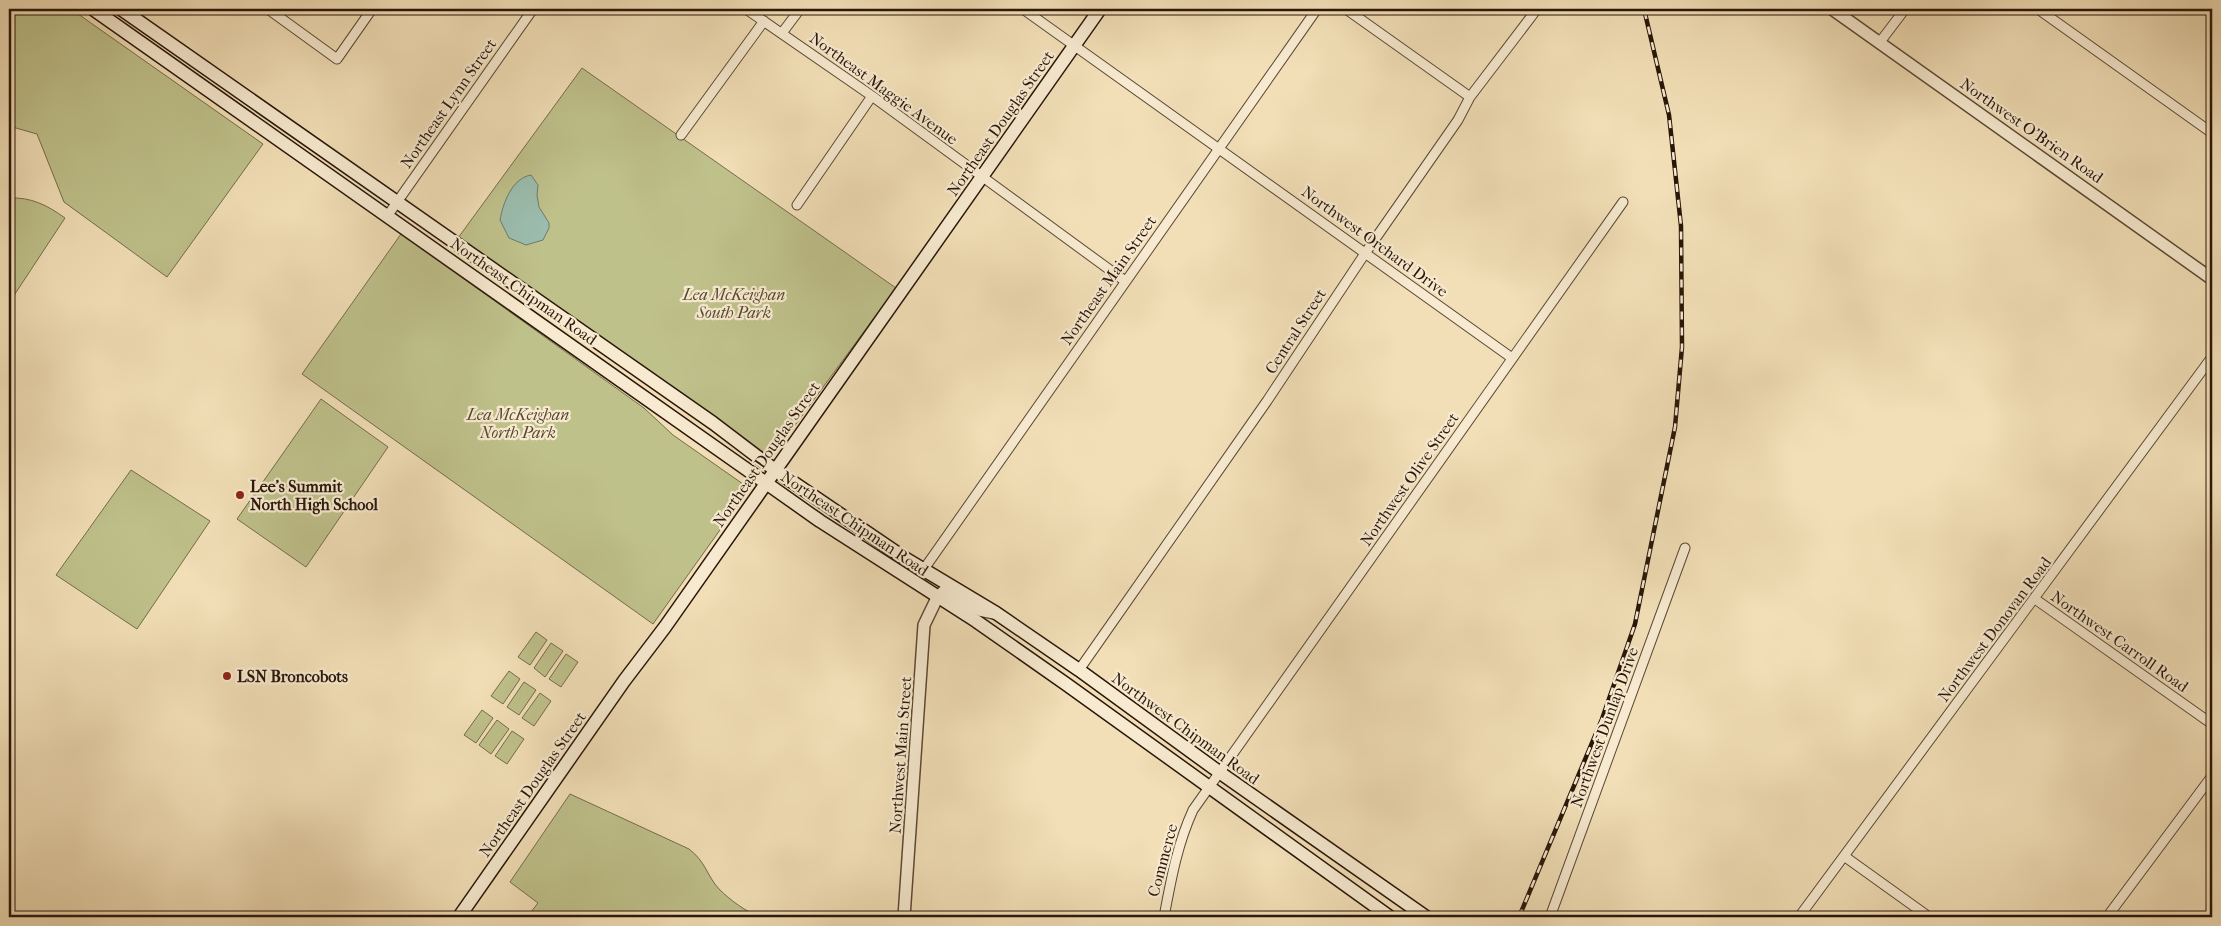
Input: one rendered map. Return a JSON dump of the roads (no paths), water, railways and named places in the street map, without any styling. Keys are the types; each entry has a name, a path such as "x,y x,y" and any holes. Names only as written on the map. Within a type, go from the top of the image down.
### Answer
{"main road":[{"name":"Northeast Chipman Road","path":"93,9 765,482 937,598"},
{"name":"Northeast Chipman Road","path":"121,9 712,423 775,470 924,569"},
{"name":"Northeast Douglas Street","path":"460,917 1100,9"},
{"name":"Northwest Chipman Road","path":"924,569 996,613 1426,917"},
{"name":"Northwest Chipman Road","path":"937,598 976,621 1058,678 1390,917"}],"street":[{"path":"268,9 337,59 372,9"},
{"name":"Northeast Lynn Street","path":"388,215 533,9"},
{"name":"Northeast Maggie Avenue","path":"746,9 872,96 981,178 1125,280"},
{"path":"782,33 800,9"},
{"name":"Northwest Orchard Drive","path":"1023,9 1512,358"},
{"name":"Northeast Main Street","path":"924,569 1317,9"},
{"path":"1346,9 1470,97"},
{"name":"Central Street","path":"1078,670 1266,401 1458,120 1470,97 1537,9"},
{"name":"Northwest O'Brien Road","path":"1832,9 2212,279"},
{"path":"1880,42 1905,9"},
{"path":"2038,9 2212,133"},
{"path":"681,135 764,21"},
{"path":"797,205 872,96"},
{"name":"Northwest Olive Street","path":"1209,786 1623,202"},
{"name":"Northwest Donovan Road","path":"1799,917 2212,357"},
{"name":"Northwest Dunlap Drive","path":"1550,917 1685,548"},
{"path":"937,598 944,591 979,610 996,613"},
{"name":"Northwest Main Street","path":"904,917 924,625 937,598"},
{"name":"Northwest Carroll Road","path":"2035,599 2212,724"},
{"path":"2107,917 2212,776"},
{"name":"Commerce","path":"1164,917 1182,834 1193,810 1209,786"},
{"path":"1844,856 1929,917"}],"railway":[{"path":"1519,917 1602,719 1635,624 1675,427 1682,347 1681,226 1669,115 1644,9"}],"place":[{"name":"Lee's Summit North High School","path":"240,495"},
{"name":"LSN Broncobots","path":"227,676"}],"park label":[{"name":"Lea McKeighan South Park","path":"734,303"},
{"name":"Lea McKeighan North Park","path":"518,423"}]}
